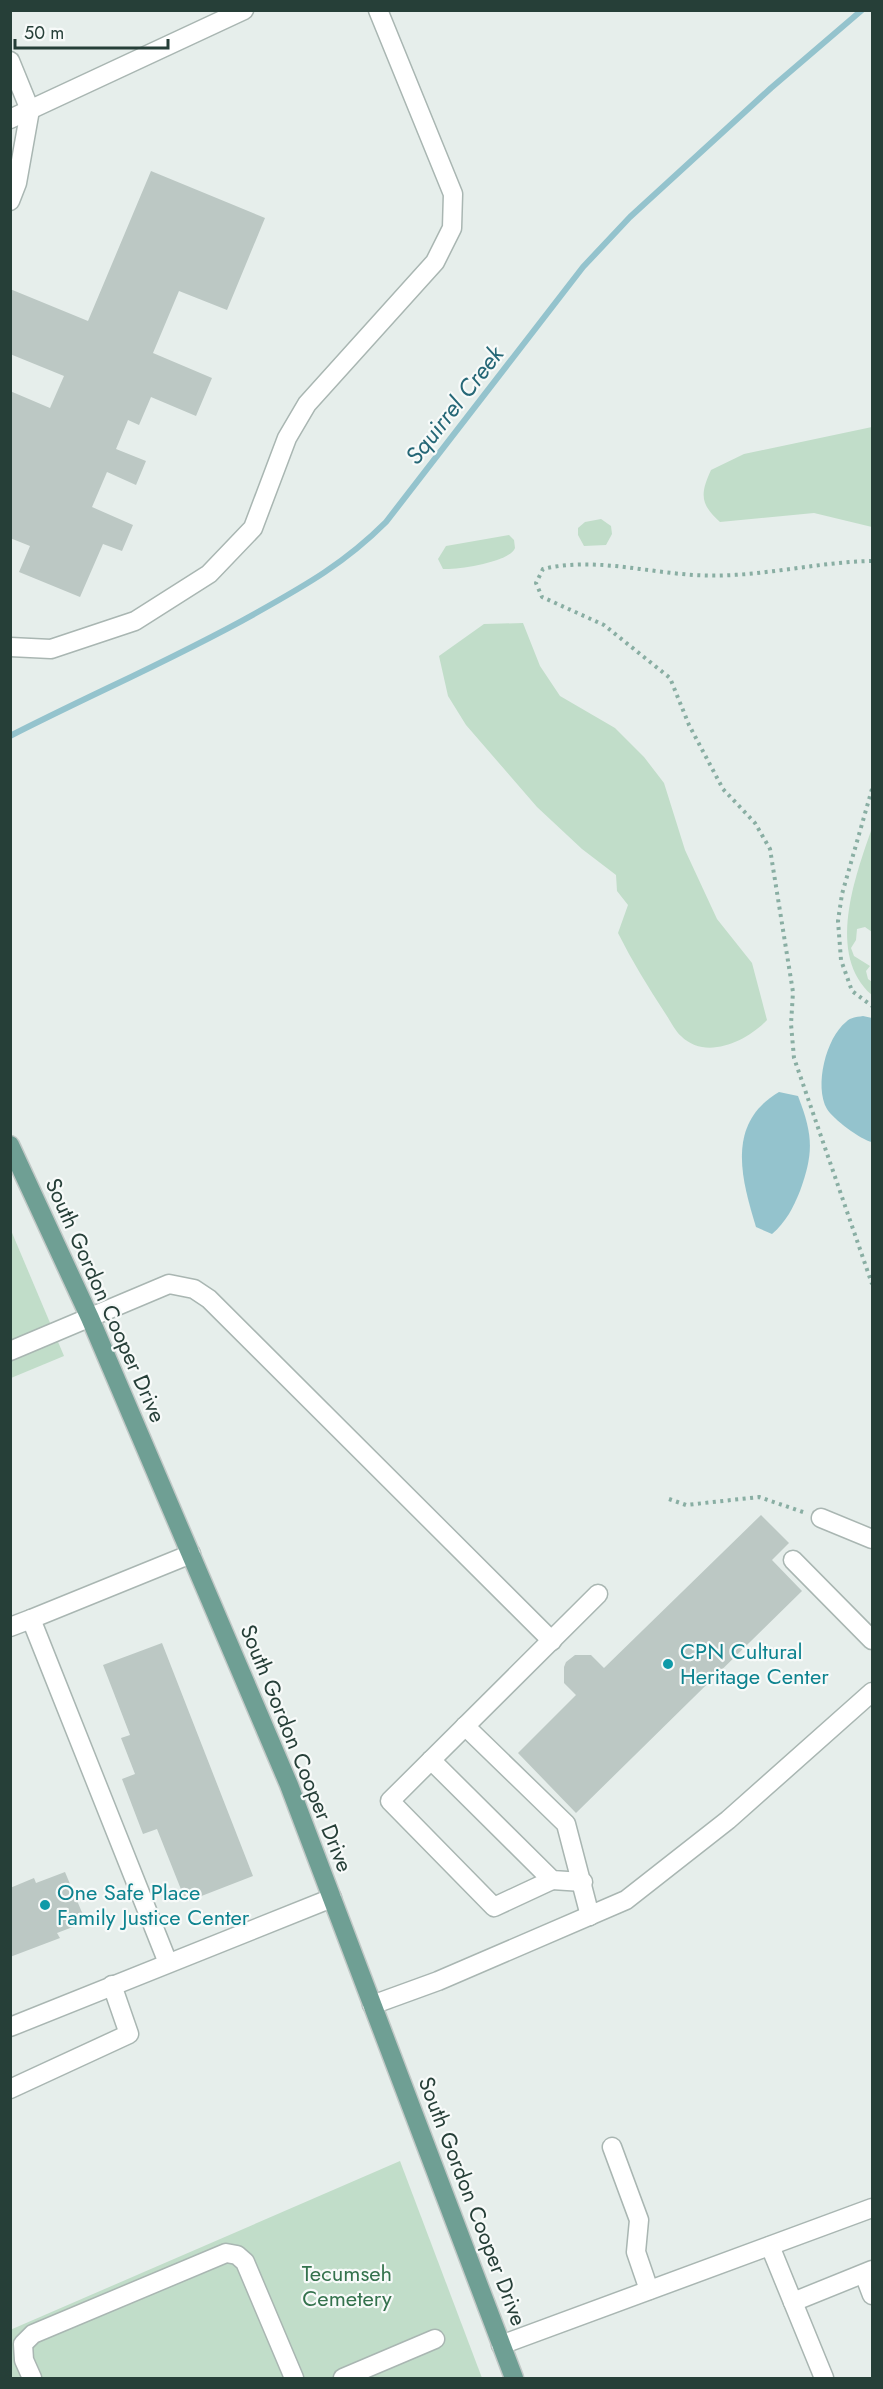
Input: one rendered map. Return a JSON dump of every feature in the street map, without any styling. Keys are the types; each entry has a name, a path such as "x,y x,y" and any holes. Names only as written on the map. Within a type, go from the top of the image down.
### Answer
{"main road":[{"name":"South Gordon Cooper Drive","path":"10,1145 90,1318 289,1785 514,2379"}],"street":[{"path":"10,118 244,10"},
{"path":"10,647 51,649 135,621 209,574 253,528 287,438 307,404 435,262 452,228 453,194 378,10"},
{"path":"10,61 30,110 17,183 10,201"},
{"path":"10,1351 169,1284 194,1289 209,1299 552,1641"},
{"path":"821,1518 873,1539"},
{"path":"10,1626 191,1554"},
{"path":"793,1560 873,1640"},
{"path":"583,1882 552,1881 494,1906 390,1801 598,1594"},
{"path":"31,1619 168,1963"},
{"path":"372,2005 438,1981 626,1900 728,1820 865,1706 873,1692"},
{"path":"465,1726 566,1824 583,1882 590,1916"},
{"path":"431,1760 552,1881"},
{"path":"10,2027 332,1898"},
{"path":"10,2089 129,2034 112,1986"},
{"path":"612,2147 639,2220 636,2252 649,2290"},
{"path":"501,2345 873,2208"},
{"path":"770,2246 824,2379"},
{"path":"32,2379 24,2360 22,2344 33,2334 226,2253 237,2255 245,2262 294,2379"},
{"path":"793,2302 868,2272 873,2295"},
{"path":"343,2379 435,2339"}],"path":[{"path":"873,561 791,570 694,575 646,568 567,563 543,569 536,583 542,597 604,625 670,678 689,725 723,789 755,823 770,849 792,981 791,1024 794,1058 873,1284"},
{"path":"873,789 842,894 838,921 841,960 852,991 873,1006"},
{"path":"669,1499 686,1505 759,1497 821,1518"}],"green space":[{"path":"872,427 872,527 814,513 720,522 705,504 705,486 711,470 744,454"},
{"path":"601,519 611,526 612,534 606,545 584,546 578,535 578,528 585,522"},
{"path":"509,535 514,540 515,548 511,553 494,561 443,569 438,559 446,546"},
{"path":"523,623 540,666 560,696 615,728 644,757 664,783 685,850 717,919 752,963 767,1020 738,1041 714,1047 702,1047 691,1043 679,1034 640,974 618,933 628,905 617,891 616,875 582,849 537,807 466,725 448,696 439,656 484,624"},
{"path":"872,828 872,932 865,927 857,929 856,940 851,948 854,956 870,966 866,971 868,979 872,982 872,995 858,978 850,959 847,938 852,892"},
{"path":"10,1228 64,1356 11,1378 10,1378"},
{"name":"Tecumseh Cemetery","path":"400,2161 482,2378 11,2378 10,2330"}],"water":[{"path":"863,1016 872,1018 872,1142 855,1133 830,1113 823,1099 822,1088 824,1063 833,1039 848,1020"},
{"path":"779,1092 798,1096 807,1122 810,1144 805,1177 795,1203 785,1220 772,1234 756,1227 746,1190 742,1153 744,1135 751,1119 762,1105"}],"building":[{"path":"151,171 265,218 227,310 179,291 153,353 212,378 196,416 151,397 139,425 128,420 116,449 146,461 136,485 107,472 92,507 133,525 122,551 103,544 80,597 19,572 30,546 10,538 10,391 50,408 64,376 10,354 10,289 88,321"},
{"name":"CPN Cultural Heritage Center","path":"761,1515 789,1543 772,1560 802,1591 576,1813 518,1753 576,1695 564,1683 566,1662 575,1655 591,1655 604,1668"},
{"path":"162,1643 253,1876 186,1902 157,1829 143,1834 122,1779 135,1774 121,1738 130,1735 103,1665"},
{"name":"One Safe Place Family Justice Center","path":"65,1872 86,1922 57,1933 60,1938 10,1957 10,1888 34,1878 36,1883"}],"waterway":[{"name":"Squirrel Creek","path":"10,736 165,661 274,603 308,583 371,537 386,522 583,267 630,217 771,88 862,10"}],"place":[{"name":"CPN Cultural Heritage Center","path":"668,1664"},
{"name":"One Safe Place Family Justice Center","path":"45,1905"}]}
